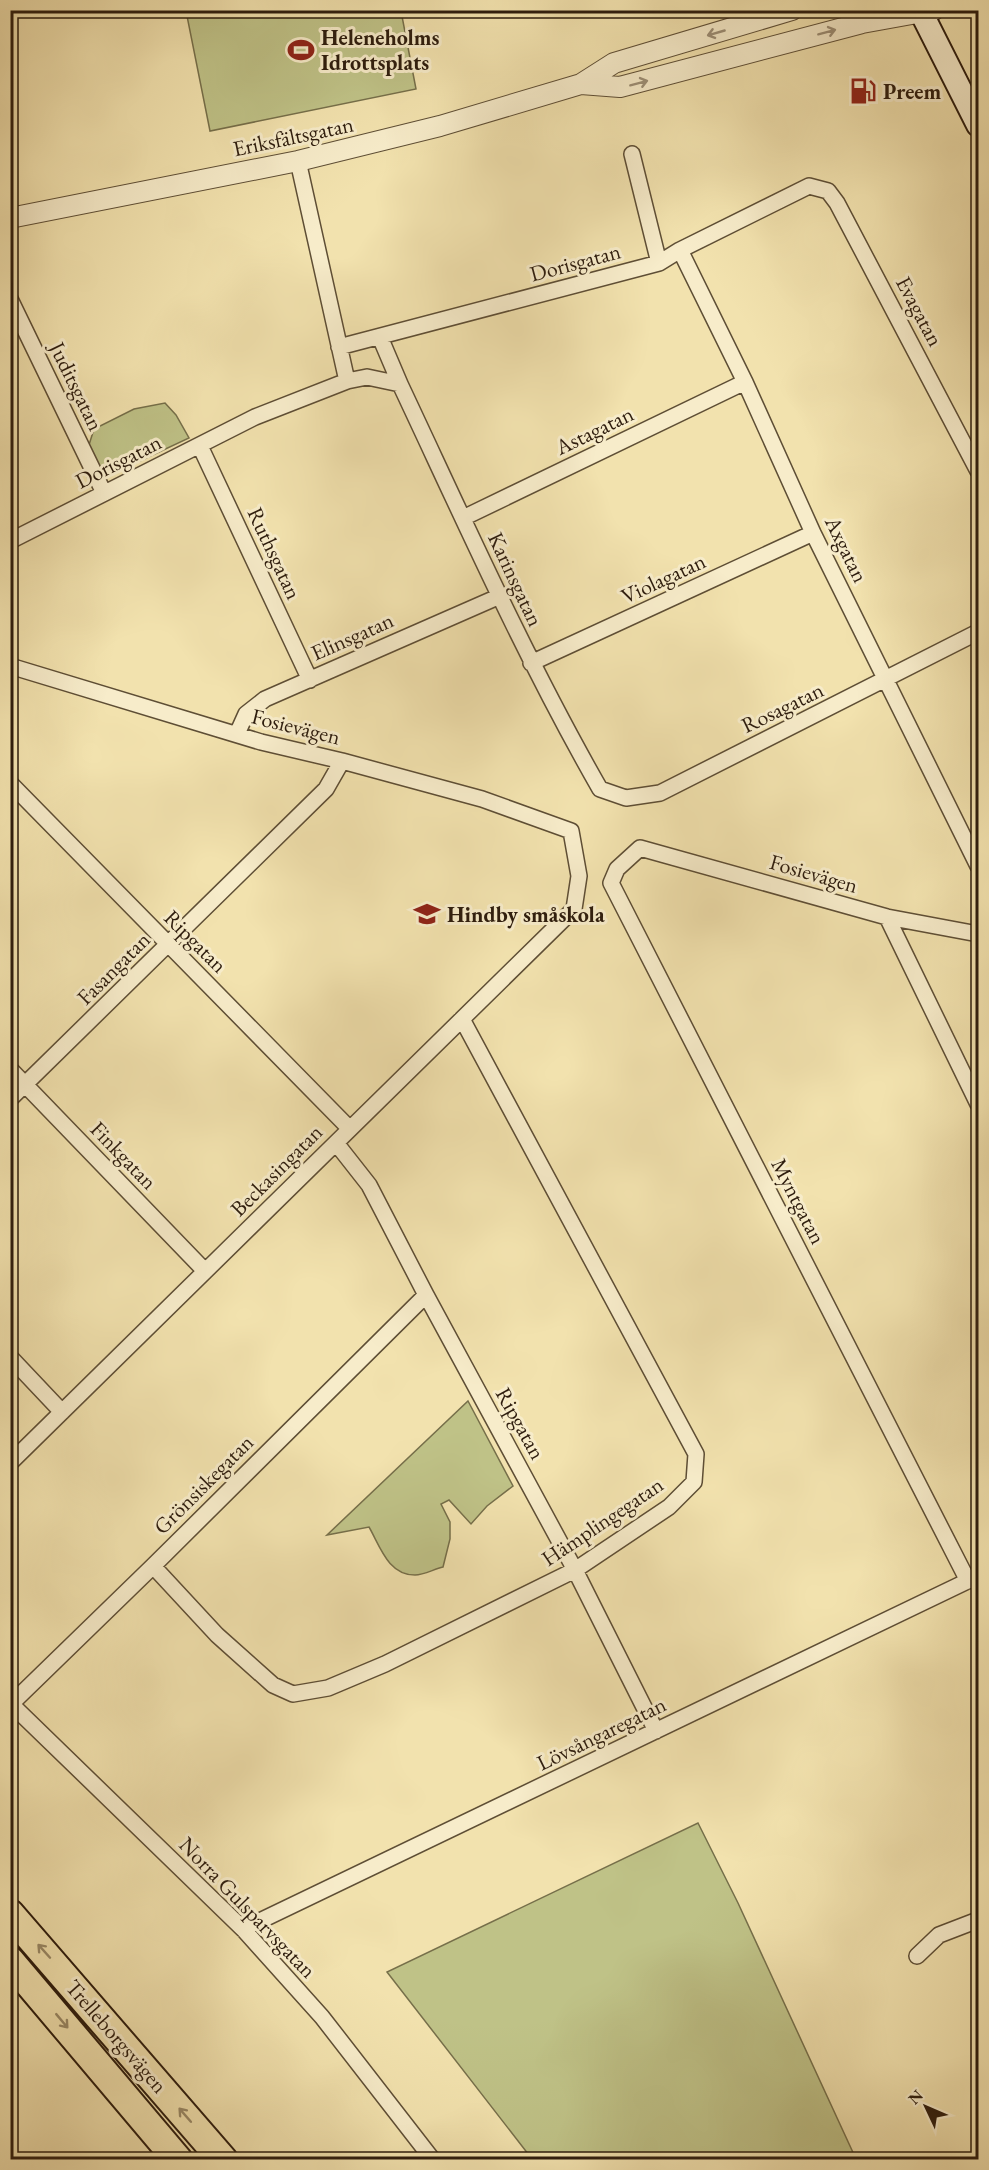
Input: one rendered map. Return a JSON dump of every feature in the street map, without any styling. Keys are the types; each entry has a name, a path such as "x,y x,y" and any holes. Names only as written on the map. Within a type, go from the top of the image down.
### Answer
{"highway":[{"name":"Trelleborgsvägen","path":"10,1914 223,2160"},
{"name":"Trelleborgsvägen","path":"10,1961 178,2160"}],"main road":[{"path":"925,11 978,125"}],"street":[{"name":"Eriksfältsgatan","path":"10,218 298,161 440,126 581,84 614,63 792,10"},
{"name":"Eriksfältsgatan","path":"581,84 620,87 853,25 925,11"},
{"path":"632,154 659,263"},
{"path":"298,161 346,381 367,377 400,384"},
{"name":"Dorisgatan","path":"339,347 659,263 680,250 809,186"},
{"name":"Evagatan","path":"809,186 828,191 837,202 978,471"},
{"name":"Axgatan","path":"680,250 745,382 813,533 978,866"},
{"name":"Juditsgatan","path":"10,299 104,493"},
{"name":"Karinsgatan","path":"380,337 531,663 600,789"},
{"name":"Dorisgatan","path":"10,541 255,417 346,381"},
{"name":"Astagatan","path":"463,518 745,382"},
{"name":"Ruthsgatan","path":"200,446 310,680"},
{"name":"Violagatan","path":"531,663 813,533"},
{"name":"Elinsgatan","path":"237,734 246,714 264,699 500,596"},
{"name":"Rosagatan","path":"600,789 627,798 660,793 978,632"},
{"name":"Fosievägen","path":"10,666 261,742 342,761 482,799 571,831 579,876 574,909"},
{"name":"Fasangatan","path":"10,1099 326,789 342,761"},
{"name":"Ripgatan","path":"10,783 350,1129"},
{"name":"Fosievägen","path":"640,848 887,917 978,934"},
{"name":"Myntgatan","path":"640,848 617,869 611,883 973,1579"},
{"name":"Beckasingatan","path":"10,1463 574,909"},
{"path":"887,917 978,1104"},
{"name":"Hämplingegatan","path":"153,1566 217,1635 273,1685 293,1694 328,1688 385,1664 575,1570 669,1507 694,1482 696,1454 462,1019"},
{"name":"Finkgatan","path":"10,1069 205,1271"},
{"name":"Ripgatan","path":"336,1143 369,1185 575,1570 656,1731"},
{"name":"Grönsiskegatan","path":"11,1704 426,1295"},
{"path":"10,1357 62,1412"},
{"name":"Lövsångaregatan","path":"243,1929 973,1579"},
{"name":"Norra Gulsparvsgatan","path":"11,1704 243,1929 322,2017 433,2160"},
{"path":"916,1956 939,1935 978,1920"}],"green space":[{"name":"Heleneholms Idrottsplats","path":"186,11 401,11 416,89 210,131"},
{"path":"165,403 176,415 189,438 106,477 88,448 94,429 134,409"},
{"path":"468,1401 513,1486 487,1506 471,1524 449,1500 441,1504 450,1522 450,1539 443,1567 415,1575 398,1570 391,1565 381,1551 369,1527 327,1535"},
{"path":"698,1823 738,1903 856,2159 532,2159 387,1972"}],"place":[{"name":"Heleneholms Idrottsplats","path":"301,50"},
{"name":"Preem","path":"863,91"},
{"name":"Hindby småskola","path":"427,914"}]}
